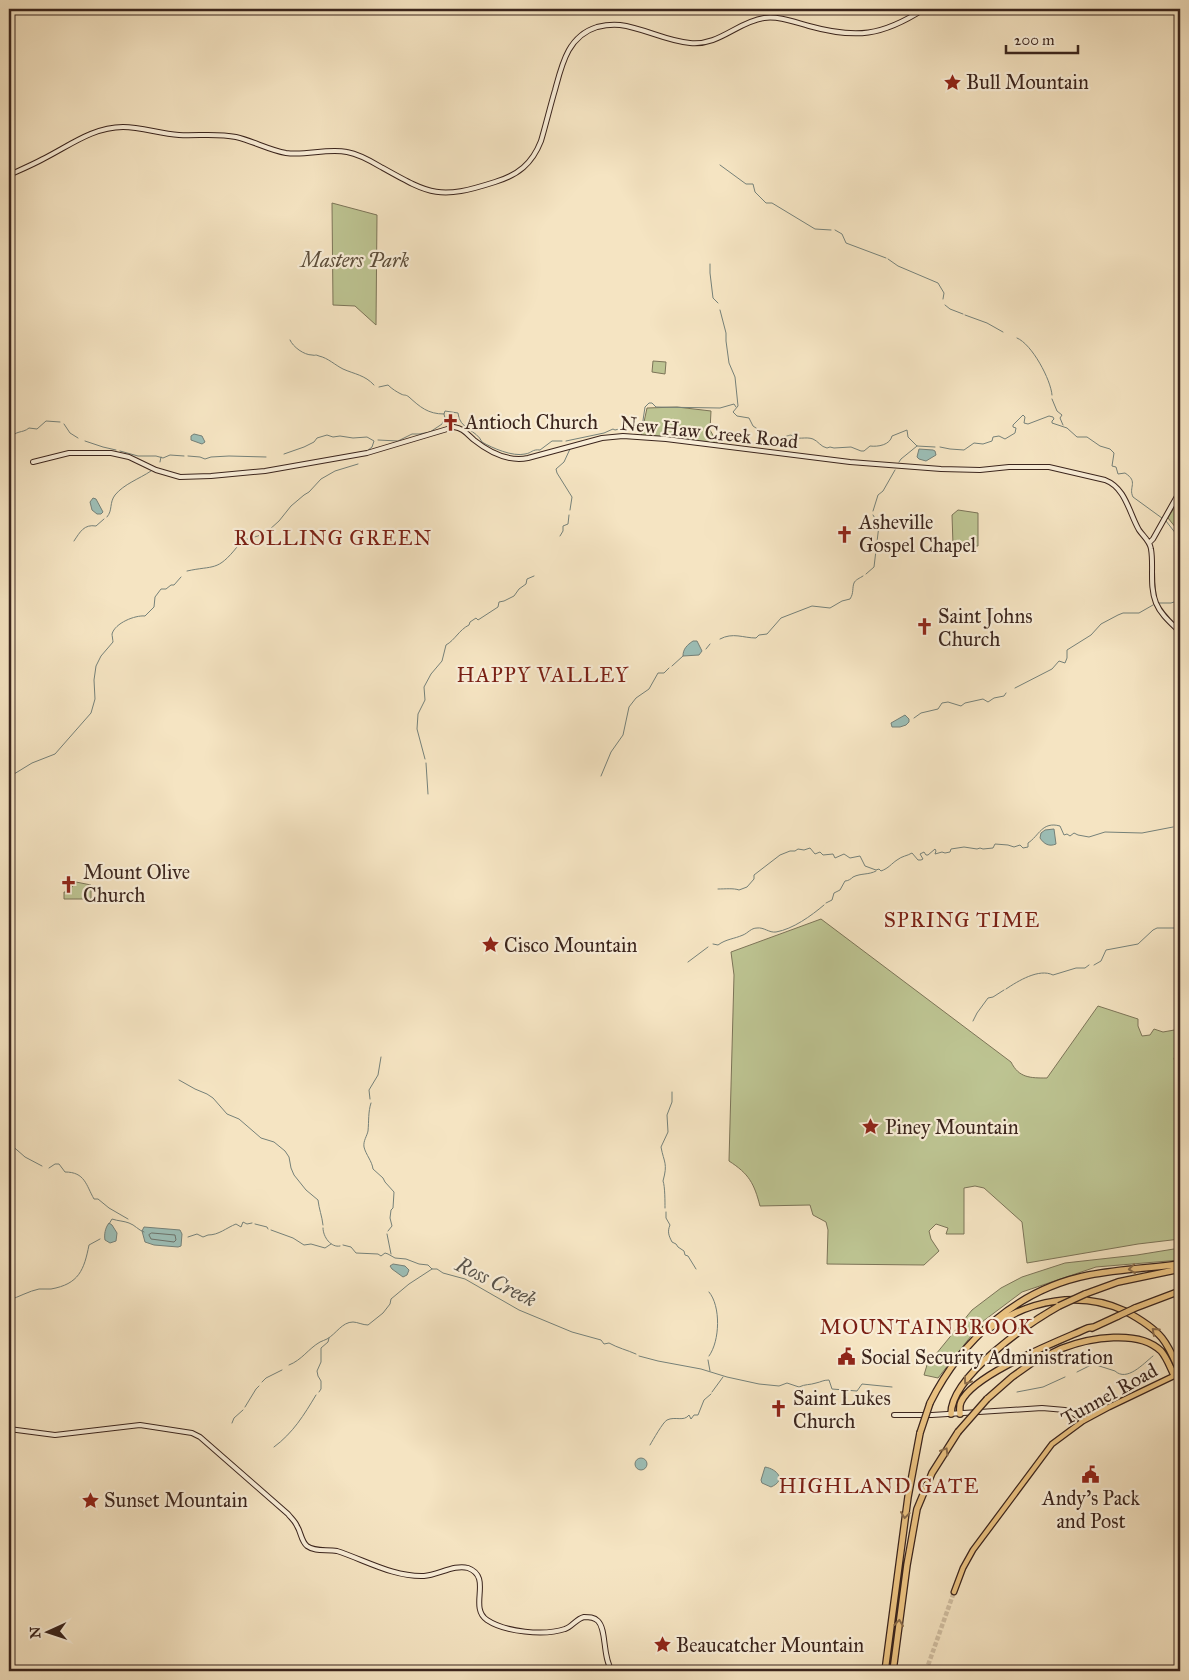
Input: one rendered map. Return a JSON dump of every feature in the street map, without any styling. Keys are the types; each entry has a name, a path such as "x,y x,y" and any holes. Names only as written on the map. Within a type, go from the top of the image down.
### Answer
{"highway":[{"path":"885,1671 908,1497 920,1433 930,1403 942,1380 958,1357 988,1325 1009,1308 1053,1285 1102,1272 1180,1264"},
{"path":"952,1414 952,1407 960,1391 978,1368 1018,1332 1059,1306 1085,1294 1118,1282 1180,1269"},
{"path":"893,1671 907,1565 917,1509 932,1473 958,1432 987,1399 1012,1377 1049,1350 1135,1308 1180,1291"},
{"path":"967,1347 992,1327 1019,1310 1050,1301 1078,1300 1114,1306 1140,1320 1162,1338 1171,1352 1178,1373"},
{"path":"960,1414 960,1405 963,1398 987,1377 1016,1361 1094,1327"},
{"path":"1034,1361 1081,1342 1111,1338 1132,1339 1146,1342 1158,1349 1178,1373"}],"main road":[{"path":"9,175 43,160 98,131 113,127 125,127 178,135 227,135 249,140 287,153 347,152 360,156 425,190 440,193 457,192 516,174 530,162 537,150 566,56 576,40 593,28 621,25 677,41 696,44 716,40 754,20 771,17 839,33 860,34 888,27 924,9"},
{"name":"New Haw Creek Road","path":"33,462 69,452 111,453 129,457 164,472 190,478 265,471 367,453 450,427 461,429 490,451 517,459 528,458 611,436 666,439 850,462 974,470 1043,466 1065,469 1113,484 1126,501 1139,530 1149,542 1151,548 1155,600 1161,612 1180,632"},
{"path":"1149,542 1153,539 1180,491"},
{"name":"Tunnel Road","path":"954,1592 963,1568 973,1550 1052,1444 1083,1421 1178,1373"},
{"path":"894,1415 960,1414 1053,1408 1070,1412 1083,1421"},
{"path":"9,1429 55,1435 140,1425 196,1435 288,1514 298,1527 305,1544 311,1548 334,1550 409,1575 424,1576 457,1568 469,1569 476,1573 481,1584 478,1605 482,1616 495,1625 513,1630 534,1632 563,1630 570,1627 580,1618 593,1618 602,1628 606,1661 612,1671"}],"green space":[{"name":"Masters Park","path":"332,203 377,215 376,325 355,306 333,305"},
{"path":"653,361 666,362 665,374 652,372"},
{"path":"677,407 711,411 710,430 718,444 641,436 647,408"},
{"path":"1180,498 1180,533 1168,518"},
{"path":"958,510 978,513 978,546 953,545 952,515"},
{"path":"76,882 91,885 91,899 64,899 64,892 68,892"},
{"path":"821,919 1011,1062 1021,1074 1026,1076 1047,1078 1098,1006 1138,1019 1138,1026 1142,1036 1150,1035 1154,1029 1163,1032 1180,1029 1180,1051 1174,1058 1175,1063 1180,1064 1180,1239 1138,1244 1027,1263 1022,1222 984,1188 975,1186 964,1188 964,1234 946,1234 948,1228 936,1224 929,1231 931,1239 939,1251 924,1265 827,1264 828,1230 826,1222 813,1215 810,1205 760,1206 750,1180 729,1161 734,975 731,952"},
{"path":"1180,1248 1180,1260 1096,1267 1022,1292 982,1322 938,1378 924,1375 927,1365 972,1310 1001,1288 1022,1277 1065,1263"}],"water":[{"path":"194,434 202,436 205,442 202,444 191,440 191,436"},
{"path":"919,449 933,450 936,455 926,461 919,459 917,457"},
{"path":"93,498 96,499 103,512 101,514 97,514 92,510 90,502"},
{"path":"693,641 697,641 702,651 699,655 683,656 686,647"},
{"path":"905,715 909,719 906,725 892,727 891,723"},
{"path":"1054,829 1056,844 1051,845 1043,842 1040,838 1041,833 1045,830"},
{"path":"109,1223 117,1233 116,1241 110,1243 105,1240 106,1229"},
{"path":"144,1227 180,1230 182,1234 181,1246 154,1245 145,1242 142,1231"},
{"path":"393,1264 405,1266 409,1270 407,1275 403,1277 392,1269 390,1266"},
{"path":"639,1458 643,1458 647,1464 643,1470 639,1470 635,1466 635,1462"},
{"path":"765,1467 779,1475 776,1484 771,1487 762,1483 761,1480"}],"waterway":[{"path":"720,165 746,184 753,184 755,192 766,203 772,203 815,229 831,230"},
{"path":"835,230 842,234 846,243 886,258"},
{"path":"888,259 898,266 938,283 944,293 943,299"},
{"path":"710,264 713,298 718,303"},
{"path":"945,305 963,314"},
{"path":"720,310 726,333 729,363 735,377 738,406 733,412 737,416 749,418 753,426 762,430 770,438 776,439 791,435 796,438 813,439 827,448 851,447 864,451 870,446 880,446 889,442 892,436 907,430 908,437 917,446 935,447"},
{"path":"965,315 987,323 1003,332"},
{"path":"1017,338 1029,347 1040,363 1051,388 1052,395"},
{"path":"290,340 302,352 325,358 343,369 363,377 374,385"},
{"path":"379,387 388,385 433,413 444,414 445,411 458,413 461,423 480,438 482,442 503,451 520,455 540,450 552,441 562,441"},
{"path":"1052,399 1057,411 1062,415 1060,418 1063,425"},
{"path":"566,441 604,433 613,429 632,426 642,427 645,407 649,403 656,407 720,408 734,404 736,407"},
{"path":"378,440 398,441 412,434 430,432 442,424 445,418 444,414"},
{"path":"940,447 964,450 974,443 983,444 992,441 993,437 999,436 1005,439 1015,433 1016,428 1013,425 1023,415 1025,417 1024,423 1028,424 1049,416 1053,417 1052,423 1067,428 1077,437 1087,437 1100,446 1110,449 1114,453 1112,466 1116,467 1118,474 1125,473 1131,479 1133,497 1166,521 1180,539"},
{"path":"9,440 14,434 29,428 37,429 46,421 60,422"},
{"path":"64,424 70,433 78,438"},
{"path":"284,454 304,447 314,442 317,438 327,435 333,437 367,437 374,441 372,447 367,451"},
{"path":"85,441 116,450"},
{"path":"899,462 917,446"},
{"path":"570,449 564,462 556,469 572,497 570,510"},
{"path":"120,451 138,456 163,458 170,455 184,456"},
{"path":"188,456 205,459 229,456 266,457"},
{"path":"160,462 161,457"},
{"path":"240,541 258,536 269,530 291,506 309,492 321,479 335,471 358,464"},
{"path":"873,511 878,495 883,491 895,470"},
{"path":"107,517 115,495 127,485 151,471"},
{"path":"560,536 563,526 568,524 569,515"},
{"path":"866,574 874,567 879,525 873,515"},
{"path":"74,541 83,529 88,526 96,526 104,519"},
{"path":"187,571 220,564 237,547"},
{"path":"425,759 417,729 418,714 425,700 424,687 431,674 442,661 446,645 470,622 476,618 478,620 498,607 499,602 514,596 526,584 527,579 534,576"},
{"path":"720,639 734,636 756,638 759,635 767,634 781,618 812,606 830,608 850,599 853,585 856,580 863,576"},
{"path":"14,774 32,763 55,754 91,713 95,699 94,680 96,666 101,656 113,642 112,634 114,630 126,620 145,616 154,607 155,597 161,589 174,585 181,577"},
{"path":"1159,603 1171,603 1180,600"},
{"path":"1015,688 1052,669 1059,661 1065,663 1067,650 1091,635 1101,624 1123,613 1139,613 1153,605"},
{"path":"706,649 710,644"},
{"path":"672,666 683,656"},
{"path":"601,776 611,752 623,735 629,707 636,698 649,689 658,673 664,673 669,668"},
{"path":"914,718 921,713 938,709 942,703 948,702 961,706 965,703 983,699 988,702 994,698 1004,696 1006,693"},
{"path":"426,763 428,794"},
{"path":"718,889 739,890 747,887 754,879 754,875 780,855 798,849 810,848 815,854 820,852 823,855 833,854 835,858 844,854 850,858 860,856 865,866 881,871 912,853 918,860 921,860 923,859 920,854 924,852 928,855 935,849 935,854 950,852 951,849 964,847 977,849 993,848 995,844 1028,847 1028,843 1041,830 1054,825 1060,826 1064,835 1070,836 1074,833 1089,837 1105,832 1142,833 1173,827"},
{"path":"826,903 832,900 834,893 840,890 845,881 876,871"},
{"path":"713,944 718,945 755,928 762,928 773,932 789,928 801,922 824,905"},
{"path":"1094,965 1101,961 1106,950 1138,944 1157,928 1180,928"},
{"path":"688,962 708,947"},
{"path":"1006,989 1022,979 1035,974 1047,973 1053,975 1076,968 1085,968 1089,965"},
{"path":"973,1021 988,998 1004,990"},
{"path":"370,1099 369,1090 378,1075 381,1057"},
{"path":"179,1080 213,1098 227,1114 239,1119 261,1138 274,1142 285,1151 289,1157 294,1175 306,1190 318,1200 323,1225"},
{"path":"665,1208 663,1181 665,1167 661,1147 668,1132 667,1115 672,1102 672,1092"},
{"path":"371,1103 364,1147 373,1169 394,1192 390,1218 392,1226 388,1231"},
{"path":"9,1143 25,1157 42,1166"},
{"path":"49,1168 59,1164 65,1172 77,1174 84,1180 94,1199 98,1199 128,1219"},
{"path":"666,1212 672,1242 684,1251 696,1269"},
{"path":"109,1224 112,1219 131,1224 144,1232"},
{"name":"Ross Creek","path":"188,1237 197,1234 203,1237 219,1233 236,1224 241,1227 243,1222 247,1224 252,1223"},
{"name":"Ross Creek","path":"255,1224 267,1227 268,1229"},
{"path":"323,1228 324,1235 328,1241 331,1244 340,1246"},
{"name":"Ross Creek","path":"271,1230 293,1238 304,1245 311,1244 325,1248 331,1244"},
{"path":"387,1234 391,1254"},
{"path":"9,1300 35,1290 51,1289 68,1284 82,1269 89,1245 100,1239"},
{"name":"Ross Creek","path":"343,1245 351,1247 356,1253 378,1254 381,1256 385,1253 395,1258 428,1265 432,1269 465,1279 519,1310 572,1332 601,1340 604,1344 609,1343 636,1354"},
{"path":"289,1365 346,1324 353,1322 368,1325 383,1313 390,1304 391,1299 432,1269"},
{"path":"709,1292 716,1306 718,1324 713,1350 709,1356"},
{"path":"319,1392 321,1381 317,1371 321,1362 321,1348 328,1342 329,1338"},
{"name":"Ross Creek","path":"639,1356 759,1384 779,1386 787,1383 799,1387 829,1380 832,1389 857,1391 862,1384 892,1387"},
{"name":"Ross Creek","path":"1077,1372 1093,1364 1120,1374 1130,1373 1153,1356"},
{"path":"708,1360 710,1371"},
{"path":"262,1382 282,1370"},
{"path":"712,1392 723,1377"},
{"name":"Ross Creek","path":"1017,1392 1043,1387 1065,1377"},
{"path":"245,1407 259,1386"},
{"path":"650,1445 665,1421 685,1418 689,1415 691,1419 694,1415 698,1415 704,1400 711,1394"},
{"path":"274,1447 292,1430 316,1395"},
{"path":"232,1423 234,1418 243,1410"}],"tunnel":[{"path":"926,1671 954,1592"}],"place":[{"name":"Bull Mountain","path":"952,82"},
{"name":"Antioch Church","path":"451,422"},
{"name":"Asheville Gospel Chapel","path":"845,534"},
{"name":"Saint Johns Church","path":"924,627"},
{"name":"Mount Olive Church","path":"69,884"},
{"name":"Cisco Mountain","path":"490,945"},
{"name":"Piney Mountain","path":"871,1127"},
{"name":"Social Security Administration","path":"847,1357"},
{"name":"Saint Lukes Church","path":"779,1409"},
{"name":"Andy's Pack and Post","path":"1091,1474"},
{"name":"Sunset Mountain","path":"90,1500"},
{"name":"Beaucatcher Mountain","path":"662,1645"}],"district":[{"name":"ROLLING GREEN","path":"333,538"},
{"name":"HAPPY VALLEY","path":"543,675"},
{"name":"SPRING TIME","path":"962,920"},
{"name":"MOUNTAINBROOK","path":"927,1327"},
{"name":"HIGHLAND GATE","path":"879,1486"}]}
